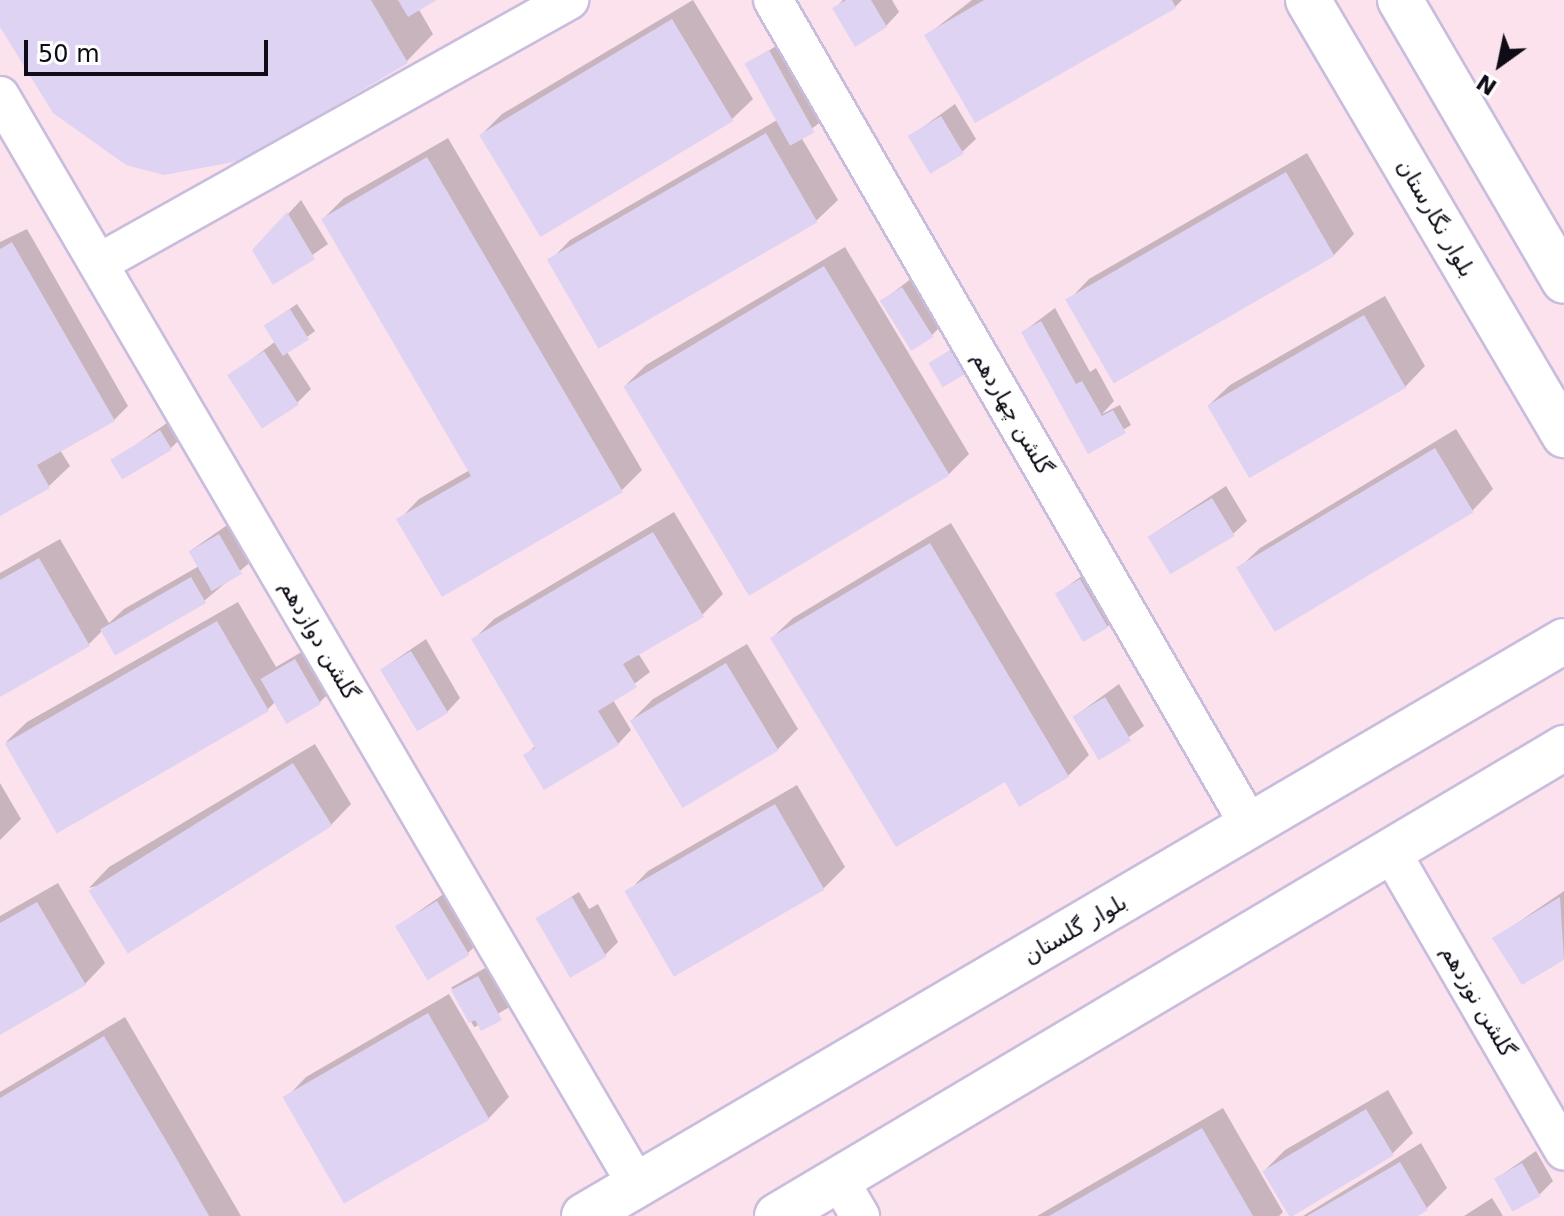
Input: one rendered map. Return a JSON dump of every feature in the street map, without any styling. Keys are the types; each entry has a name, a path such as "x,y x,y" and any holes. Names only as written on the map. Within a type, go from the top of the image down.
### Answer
{"street":[{"path":"99,263 569,0"},
{"name":"گلشن چهاردهم","path":"773,0 1250,826"},
{"name":"بلوار نگارستان","path":"1308,0 1564,435"},
{"path":"1400,0 1564,281"},
{"name":"گلشن دوازدهم","path":"0,96 637,1185"},
{"name":"بلوار گلستان","path":"584,1216 1564,641"},
{"path":"777,1216 849,1198 1391,852 1564,748"},
{"name":"گلشن نوزدهم","path":"1391,852 1564,1150"}],"shaded area":[{"path":"0,0 1564,0 1564,1216 0,1216"}],"building":[{"path":"0,0 371,0 408,63 244,160 164,175 126,165 53,113 0,27"},
{"path":"398,0 437,0 408,17"},
{"path":"846,0 871,0 887,27 855,47 832,8"},
{"path":"984,0 1172,0 1176,8 975,123 924,35"},
{"path":"672,19 733,121 540,237 479,135"},
{"path":"769,50 815,132 790,146 745,64"},
{"path":"941,116 964,154 930,174 908,136"},
{"path":"766,133 818,222 598,349 547,260"},
{"path":"427,157 623,492 442,597 396,519 471,476 321,219"},
{"path":"1286,172 1334,256 1114,384 1065,300"},
{"path":"287,212 315,259 273,285 252,250"},
{"path":"12,242 115,421 37,465 50,488 0,516 0,249"},
{"path":"824,266 950,475 749,596 623,387"},
{"path":"902,287 933,337 911,351 880,301"},
{"path":"290,309 309,340 283,356 264,325"},
{"path":"1364,315 1406,388 1249,478 1207,406"},
{"path":"1041,321 1076,384 1082,381 1102,416 1113,410 1126,433 1088,454 1021,332"},
{"path":"951,350 965,374 942,387 928,363"},
{"path":"264,351 299,405 262,429 227,375"},
{"path":"160,430 172,450 122,480 110,460"},
{"path":"1435,448 1474,512 1275,632 1236,567"},
{"path":"1212,498 1235,536 1170,574 1148,537"},
{"path":"653,532 704,617 623,664 637,687 598,711 619,745 544,790 523,755 535,748 471,639"},
{"path":"219,534 242,574 212,591 189,552"},
{"path":"930,543 1069,777 1019,807 1005,782 896,847 770,638"},
{"path":"39,558 90,646 0,697 0,580"},
{"path":"191,577 206,603 115,655 100,630"},
{"path":"1080,579 1108,627 1083,642 1055,594"},
{"path":"217,621 269,711 57,834 5,744"},
{"path":"411,651 448,713 417,731 380,670"},
{"path":"295,659 321,704 286,724 260,679"},
{"path":"726,663 779,750 683,808 630,721"},
{"path":"1105,697 1131,741 1099,760 1072,717"},
{"path":"293,763 332,826 128,953 89,891"},
{"path":"775,804 824,890 674,977 624,891"},
{"path":"572,897 606,957 570,978 536,918"},
{"path":"1560,897 1564,960 1522,985 1492,938"},
{"path":"437,901 469,955 427,980 395,926"},
{"path":"37,902 86,985 0,1035 0,923"},
{"path":"478,976 502,1020 481,1031 475,1020 469,1023 451,990"},
{"path":"428,1013 490,1120 344,1204 283,1097"},
{"path":"104,1036 209,1216 0,1216 0,1098"},
{"path":"1366,1109 1394,1155 1293,1216 1289,1216 1262,1171"},
{"path":"1202,1128 1253,1216 1049,1216"},
{"path":"1400,1162 1428,1210 1418,1216 1307,1216"},
{"path":"1522,1163 1540,1196 1512,1212 1494,1179"}]}
